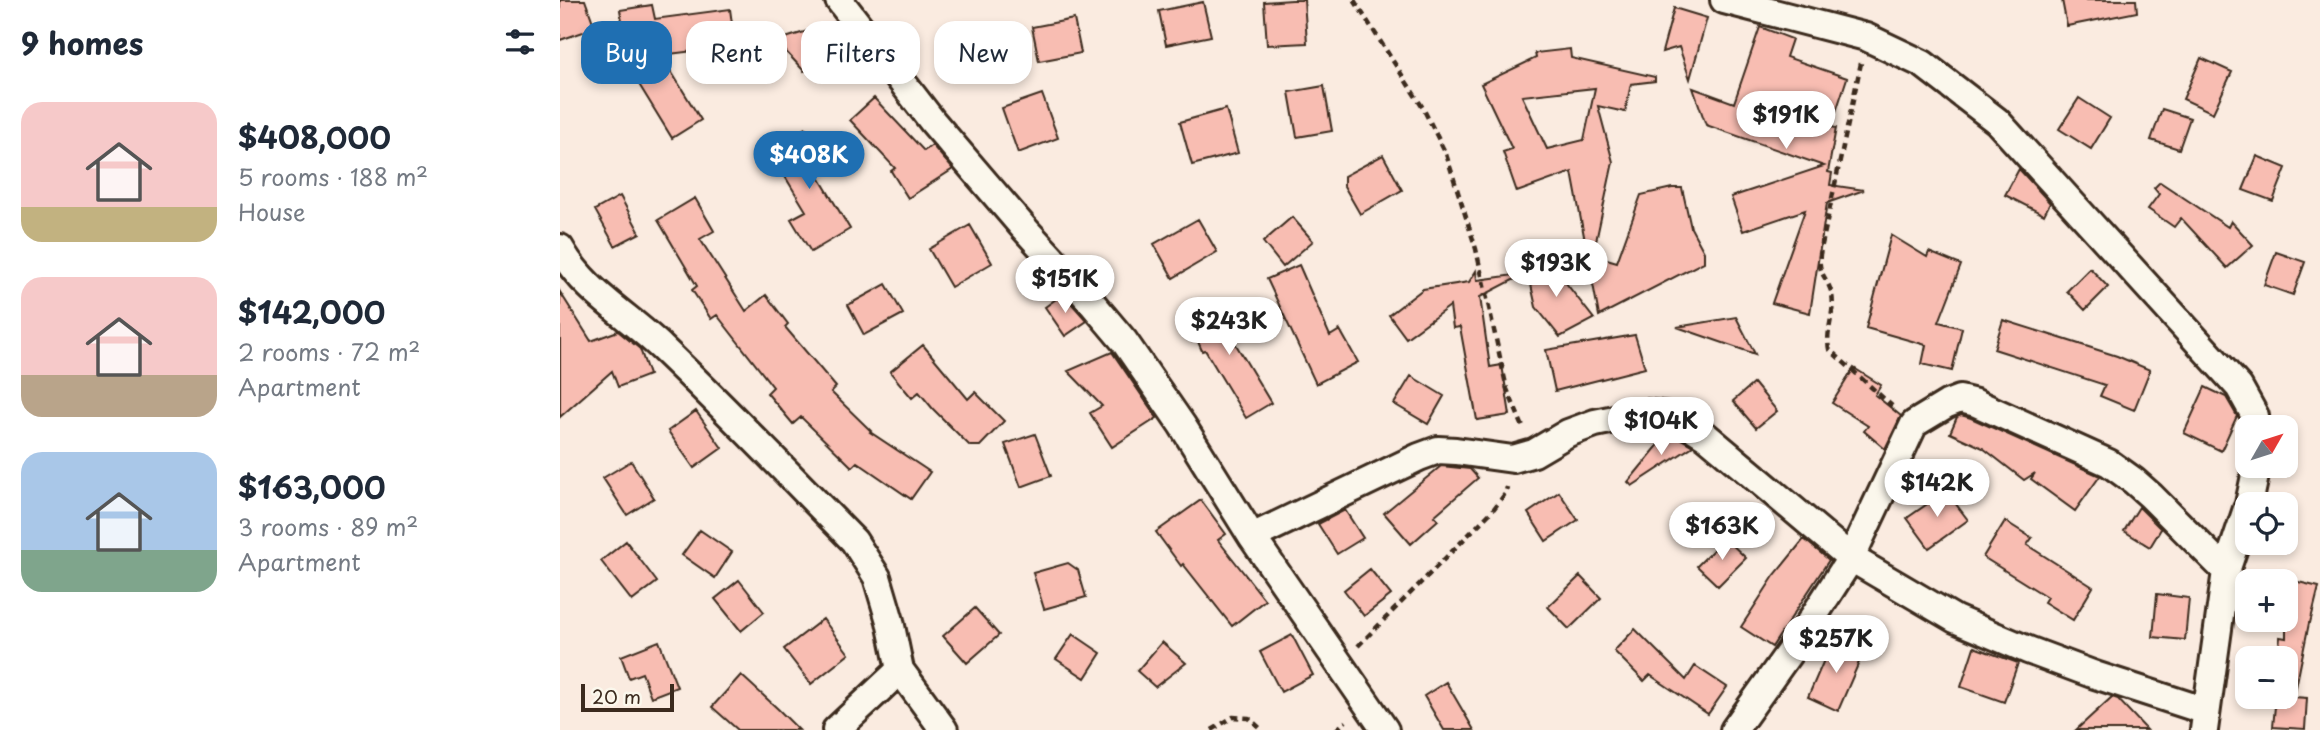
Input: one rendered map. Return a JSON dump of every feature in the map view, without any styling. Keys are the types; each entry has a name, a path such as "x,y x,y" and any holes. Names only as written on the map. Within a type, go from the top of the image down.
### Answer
{"street":[{"path":"839,0 933,122 1124,341 1182,425 1252,537 1385,730"},
{"path":"1724,0 1866,37 1923,64 1997,121 2239,387 2255,415"},
{"path":"560,248 566,259 600,297 660,346 854,541 877,577 900,670 944,730"},
{"path":"1734,730 1801,636 1850,558 1914,425 1960,399 1976,403 2109,464 2142,488 2225,571"},
{"path":"1252,537 1438,450 1523,456 1568,433 1595,423 1644,413 1676,417 1706,436 1850,558 1955,619 2205,720 2225,571 2235,543"},
{"path":"836,730 900,670"}],"path":[{"path":"1340,665 1492,511 1505,494 1523,456 1476,250 1446,155 1423,108 1354,0"},
{"path":"1866,37 1820,254 1819,268 1831,291 1833,303 1827,341 1833,354 1914,425"},
{"path":"1212,730 1233,717 1249,718 1262,730"}],"building":[{"path":"560,0 585,0 592,21 581,21 581,33 560,40"},
{"path":"1304,0 1307,43 1267,45 1264,2"},
{"path":"2062,0 2136,0 2137,12 2067,26"},
{"path":"1203,2 1211,36 1166,45 1159,11"},
{"path":"652,5 655,19 730,9 732,21 686,21 686,52 672,54 672,21 622,21 620,10"},
{"path":"1674,8 1707,18 1690,79 1679,47 1662,52"},
{"path":"1074,19 1081,53 1039,61 1032,27"},
{"path":"1760,27 1792,39 1786,57 1847,78 1831,127 1836,128 1828,172 1832,173 1830,185 1864,190 1827,203 1810,313 1772,303 1805,210 1743,231 1731,197 1824,166 1706,125 1693,88 1734,103"},
{"path":"801,33 801,68 787,53 787,38"},
{"path":"1570,49 1571,58 1655,77 1655,81 1631,84 1625,112 1598,106 1613,162 1593,255 1617,262 1641,195 1672,188 1682,188 1691,228 1704,252 1704,262 1599,316 1572,172 1517,192 1503,152 1512,149 1481,84 1536,58 1535,53","holes":["1595,88 1584,140 1547,149 1522,96"]},
{"path":"2201,58 2232,72 2213,113 2183,99"},
{"path":"672,73 701,120 672,138 639,84 672,84"},
{"path":"1324,86 1332,131 1297,137 1289,92"},
{"path":"1042,94 1058,138 1018,153 1002,108"},
{"path":"874,98 924,151 932,145 953,169 908,198 891,171 895,168 850,120"},
{"path":"2079,98 2110,118 2091,149 2059,129"},
{"path":"1226,109 1238,153 1192,165 1180,122"},
{"path":"2162,109 2190,118 2179,149 2151,140"},
{"path":"805,128 823,157 811,164 850,229 811,252 791,219 806,211 769,150"},
{"path":"1383,155 1402,190 1360,214 1344,186 1344,176"},
{"path":"2257,156 2286,168 2273,201 2243,190"},
{"path":"2019,169 2050,203 2044,215 2005,195"},
{"path":"2160,182 2228,227 2231,221 2253,245 2227,268 2181,218 2174,227 2148,209 2159,194 2154,188"},
{"path":"620,196 640,233 615,246 595,210"},
{"path":"695,198 714,231 700,239 746,311 766,295 788,324 785,327 836,387 831,392 870,432 930,472 911,499 857,462 852,467 801,417 793,424 767,393 773,387 717,315 711,319 692,290 697,286 658,220"},
{"path":"1292,217 1313,241 1283,267 1263,242"},
{"path":"1198,219 1217,252 1173,278 1154,244"},
{"path":"970,225 992,263 951,287 929,249"},
{"path":"1891,235 1927,257 1929,252 1961,265 1939,322 1962,328 1952,371 1922,364 1926,345 1866,328"},
{"path":"2276,252 2305,262 2293,295 2264,285"},
{"path":"1544,255 1594,319 1560,337 1536,307 1527,267"},
{"path":"1299,265 1330,336 1340,330 1358,362 1316,384 1267,279"},
{"path":"2090,268 2108,287 2085,310 2067,291"},
{"path":"1476,271 1477,280 1514,275 1515,279 1480,297 1490,367 1502,365 1510,415 1477,420 1460,327 1453,328 1450,306 1406,338 1389,315 1423,289 1469,282"},
{"path":"886,284 903,314 864,335 848,305"},
{"path":"560,292 591,341 618,331 640,349 649,375 618,387 612,371 560,417"},
{"path":"1063,294 1087,321 1065,336 1045,307"},
{"path":"1226,302 1240,335 1232,338 1271,403 1246,418 1205,350 1202,351 1188,318"},
{"path":"1736,317 1755,354 1677,327"},
{"path":"2003,320 2117,356 2150,370 2134,410 2100,396 2105,385 1994,349"},
{"path":"1635,335 1645,368 1555,391 1546,350"},
{"path":"923,345 968,399 975,392 1004,421 980,446 970,446 919,392 912,398 890,372"},
{"path":"1112,352 1157,418 1112,447 1090,413 1102,406 1068,371"},
{"path":"1854,368 1881,385 1875,395 1901,416 1885,449 1864,431 1868,426 1832,403"},
{"path":"1411,376 1444,396 1428,424 1394,404"},
{"path":"1754,383 1777,411 1756,428 1733,401"},
{"path":"2205,387 2226,397 2236,415 2221,451 2184,433"},
{"path":"696,411 722,448 694,468 668,431"},
{"path":"1961,415 2100,476 2075,511 2031,479 2035,473 2024,480 1983,448 1950,433 1957,417"},
{"path":"1669,432 1693,446 1632,486 1628,482"},
{"path":"1035,434 1051,476 1021,487 1005,444"},
{"path":"631,461 654,498 627,515 603,478"},
{"path":"1441,466 1470,469 1478,478 1434,516 1438,520 1411,544 1384,513"},
{"path":"1946,491 1968,520 1929,548 1907,518"},
{"path":"1559,492 1578,520 1546,541 1528,513"},
{"path":"1201,500 1226,534 1218,540 1265,600 1232,626 1156,532"},
{"path":"2139,507 2161,529 2150,547 2124,531"},
{"path":"1345,510 1363,538 1337,554 1318,524"},
{"path":"2005,521 2032,538 2027,545 2093,587 2073,620 2044,602 2047,597 1983,557"},
{"path":"700,530 732,552 715,578 682,555"},
{"path":"1725,538 1746,558 1718,586 1697,566"},
{"path":"1804,539 1829,560 1772,647 1741,627 1774,576"},
{"path":"626,541 657,582 632,601 601,561"},
{"path":"1068,563 1078,570 1086,597 1044,609 1033,573"},
{"path":"1370,569 1391,595 1364,616 1344,590"},
{"path":"1580,576 1601,598 1569,629 1548,607"},
{"path":"739,580 764,612 741,631 715,599"},
{"path":"2298,582 2319,587 2298,677 2298,646 2279,646 2280,637 2286,638 2286,632 2298,632"},
{"path":"2157,594 2189,598 2185,640 2153,637"},
{"path":"975,608 999,635 967,663 943,636"},
{"path":"823,619 849,654 811,684 784,649"},
{"path":"1635,629 1686,680 1695,666 1727,687 1708,714 1650,675 1644,681 1614,651"},
{"path":"1073,634 1101,653 1085,678 1056,659"},
{"path":"1292,635 1313,675 1281,692 1260,652"},
{"path":"1833,639 1863,653 1838,711 1808,697"},
{"path":"659,641 677,687 651,697 642,673 629,678 621,656"},
{"path":"1162,642 1186,663 1155,687 1137,671"},
{"path":"1974,647 2018,663 2004,702 1961,687"},
{"path":"741,675 799,730 738,730 712,707"},
{"path":"1446,682 1474,730 1444,730 1424,696"},
{"path":"2112,697 2118,699 2147,730 2076,730"},
{"path":"2298,697 2307,698 2305,729 2273,727 2275,709 2298,709"}]}
